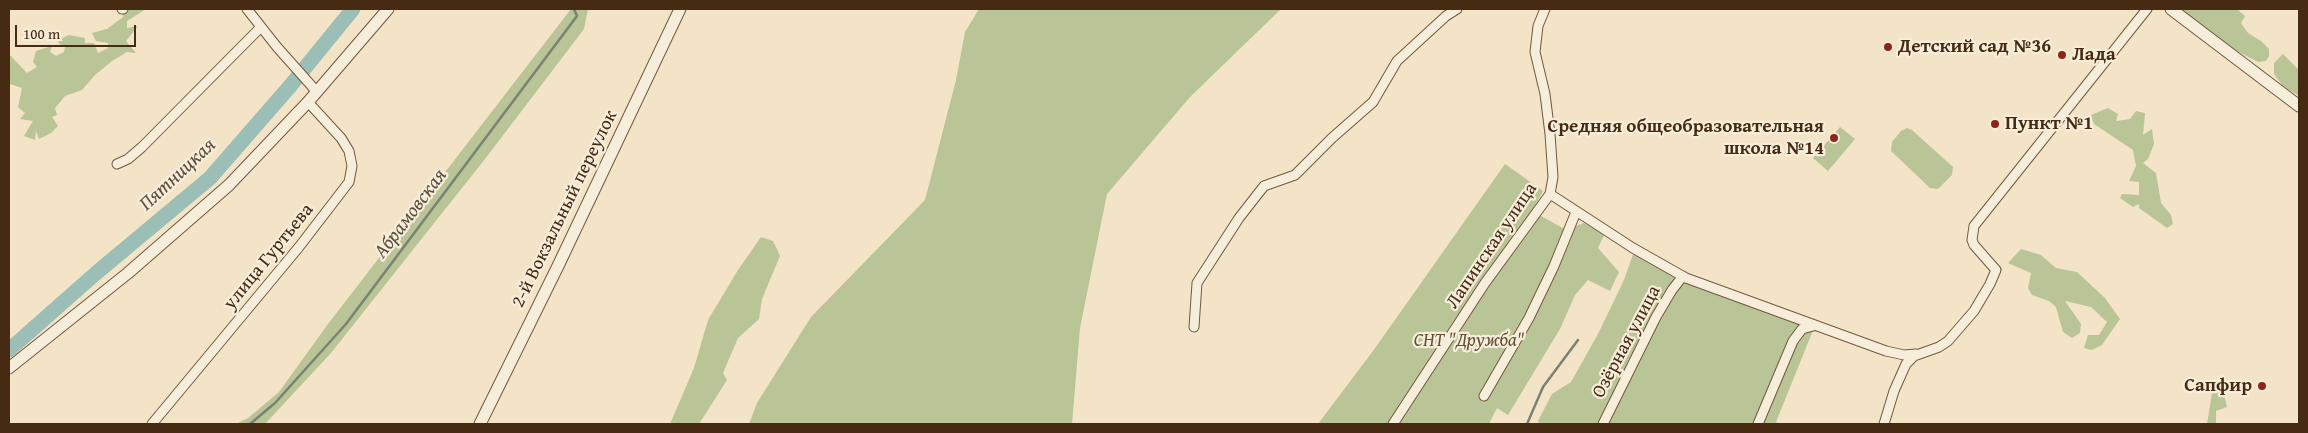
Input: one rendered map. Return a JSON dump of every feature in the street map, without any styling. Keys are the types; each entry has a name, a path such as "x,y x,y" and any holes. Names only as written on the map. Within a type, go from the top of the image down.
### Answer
{"street":[{"path":"247,9 317,92"},
{"path":"9,368 191,220 229,185 308,102 388,9"},
{"name":"2-й Вокзальный переулок","path":"480,424 558,266 680,9"},
{"path":"1194,327 1197,283 1239,218 1264,186 1295,175 1332,138 1373,102 1397,61 1446,16 1457,9"},
{"name":"Лапинская улица","path":"1393,424 1485,283 1550,194 1553,169 1550,134 1545,94 1535,52 1538,26 1545,9"},
{"path":"1884,424 1902,371 1910,359 1939,347 1954,335 1982,300 1996,270 1974,245 1972,233 1974,226 2147,9"},
{"path":"2171,9 2299,106"},
{"path":"117,164 128,159 142,146 261,27"},
{"name":"улица Гуртьева","path":"152,424 293,254 349,182 352,166 349,151 341,138 308,102"},
{"path":"1550,194 1633,248 1683,276 1813,326 1886,351 1904,355 1919,354"},
{"path":"1484,396 1529,318 1554,266 1576,212"},
{"name":"Озёрная улица","path":"1603,424 1656,317 1683,276"},
{"path":"1758,424 1793,340 1802,329 1813,326"}],"green space":[{"path":"146,9 127,21 127,28 138,26 126,41 136,53 127,52 112,61 95,75 82,90 65,96 55,108 57,115 52,117 58,126 51,133 39,139 36,131 35,140 24,136 33,121 20,119 25,113 18,107 22,88 10,84 9,95 9,54 27,73 37,67 33,62 36,51 52,46 50,52 56,56 64,52 65,46 59,44 58,40 69,35 85,38 85,43 94,43 98,53 108,48 108,43 96,41 92,33 107,29 123,17 122,10"},
{"path":"571,9 588,9 584,29 485,159 331,353 265,424 236,424 248,418 279,392 328,324"},
{"path":"979,9 1281,9 1190,97 1107,194 1080,328 1072,424 749,424 757,403 811,317 925,200 956,80 965,32"},
{"path":"2178,9 2237,9 2245,16 2241,23 2248,33 2261,41 2269,49 2269,56 2266,61 2258,62 2237,51"},
{"path":"2283,54 2299,70 2299,96 2283,86 2274,74 2274,63"},
{"path":"2108,108 2118,114 2116,121 2130,119 2136,111 2145,113 2143,135 2152,129 2154,144 2148,159 2143,163 2156,173 2161,203 2171,215 2173,224 2167,228 2139,208 2139,204 2133,207 2120,198 2122,194 2139,195 2139,182 2129,181 2136,166 2133,150 2094,124 2091,115"},
{"path":"1840,127 1855,139 1828,171 1813,158"},
{"path":"1907,128 1912,130 1953,167 1952,175 1938,189 1930,188 1891,151 1892,142 1901,131"},
{"name":"СНТ \"Дружба\"","path":"1505,164 1543,191 1532,211 1570,232 1573,227 1584,223 1604,235 1598,248 1619,272 1610,291 1588,280 1575,295 1560,329 1508,415 1497,408 1489,424 1318,424 1373,351"},
{"path":"761,237 773,241 780,256 762,299 759,319 738,338 723,373 727,380 699,424 670,424 694,368 708,320 738,270"},
{"path":"1636,246 1682,272 1816,323 1776,422 1779,424 1540,424 1538,421 1552,394 1571,382 1598,334 1624,280"},
{"path":"2021,249 2041,255 2056,268 2077,272 2105,298 2120,319 2102,345 2092,350 2084,348 2088,335 2099,335 2107,322 2091,307 2065,301 2081,324 2080,333 2072,338 2063,332 2056,307 2049,301 2032,295 2028,288 2031,273 2008,263"},
{"path":"2223,391 2227,407 2216,411 2216,424 2207,424 2212,393"}],"waterway":[{"name":"Пятницкая","path":"9,350 95,274 210,178 291,85 353,9"},
{"name":"Абрамовская","path":"250,424 275,403 346,324 577,16 574,9"},
{"path":"1527,424 1543,387 1578,340"}],"place":[{"name":"Детский сад №36","path":"1888,47"},
{"name":"Лада","path":"2062,55"},
{"name":"Пункт №1","path":"1995,124"},
{"name":"Средняя общеобразовательная школа №14","path":"1834,138"},
{"name":"Сапфир","path":"2262,386"}]}
